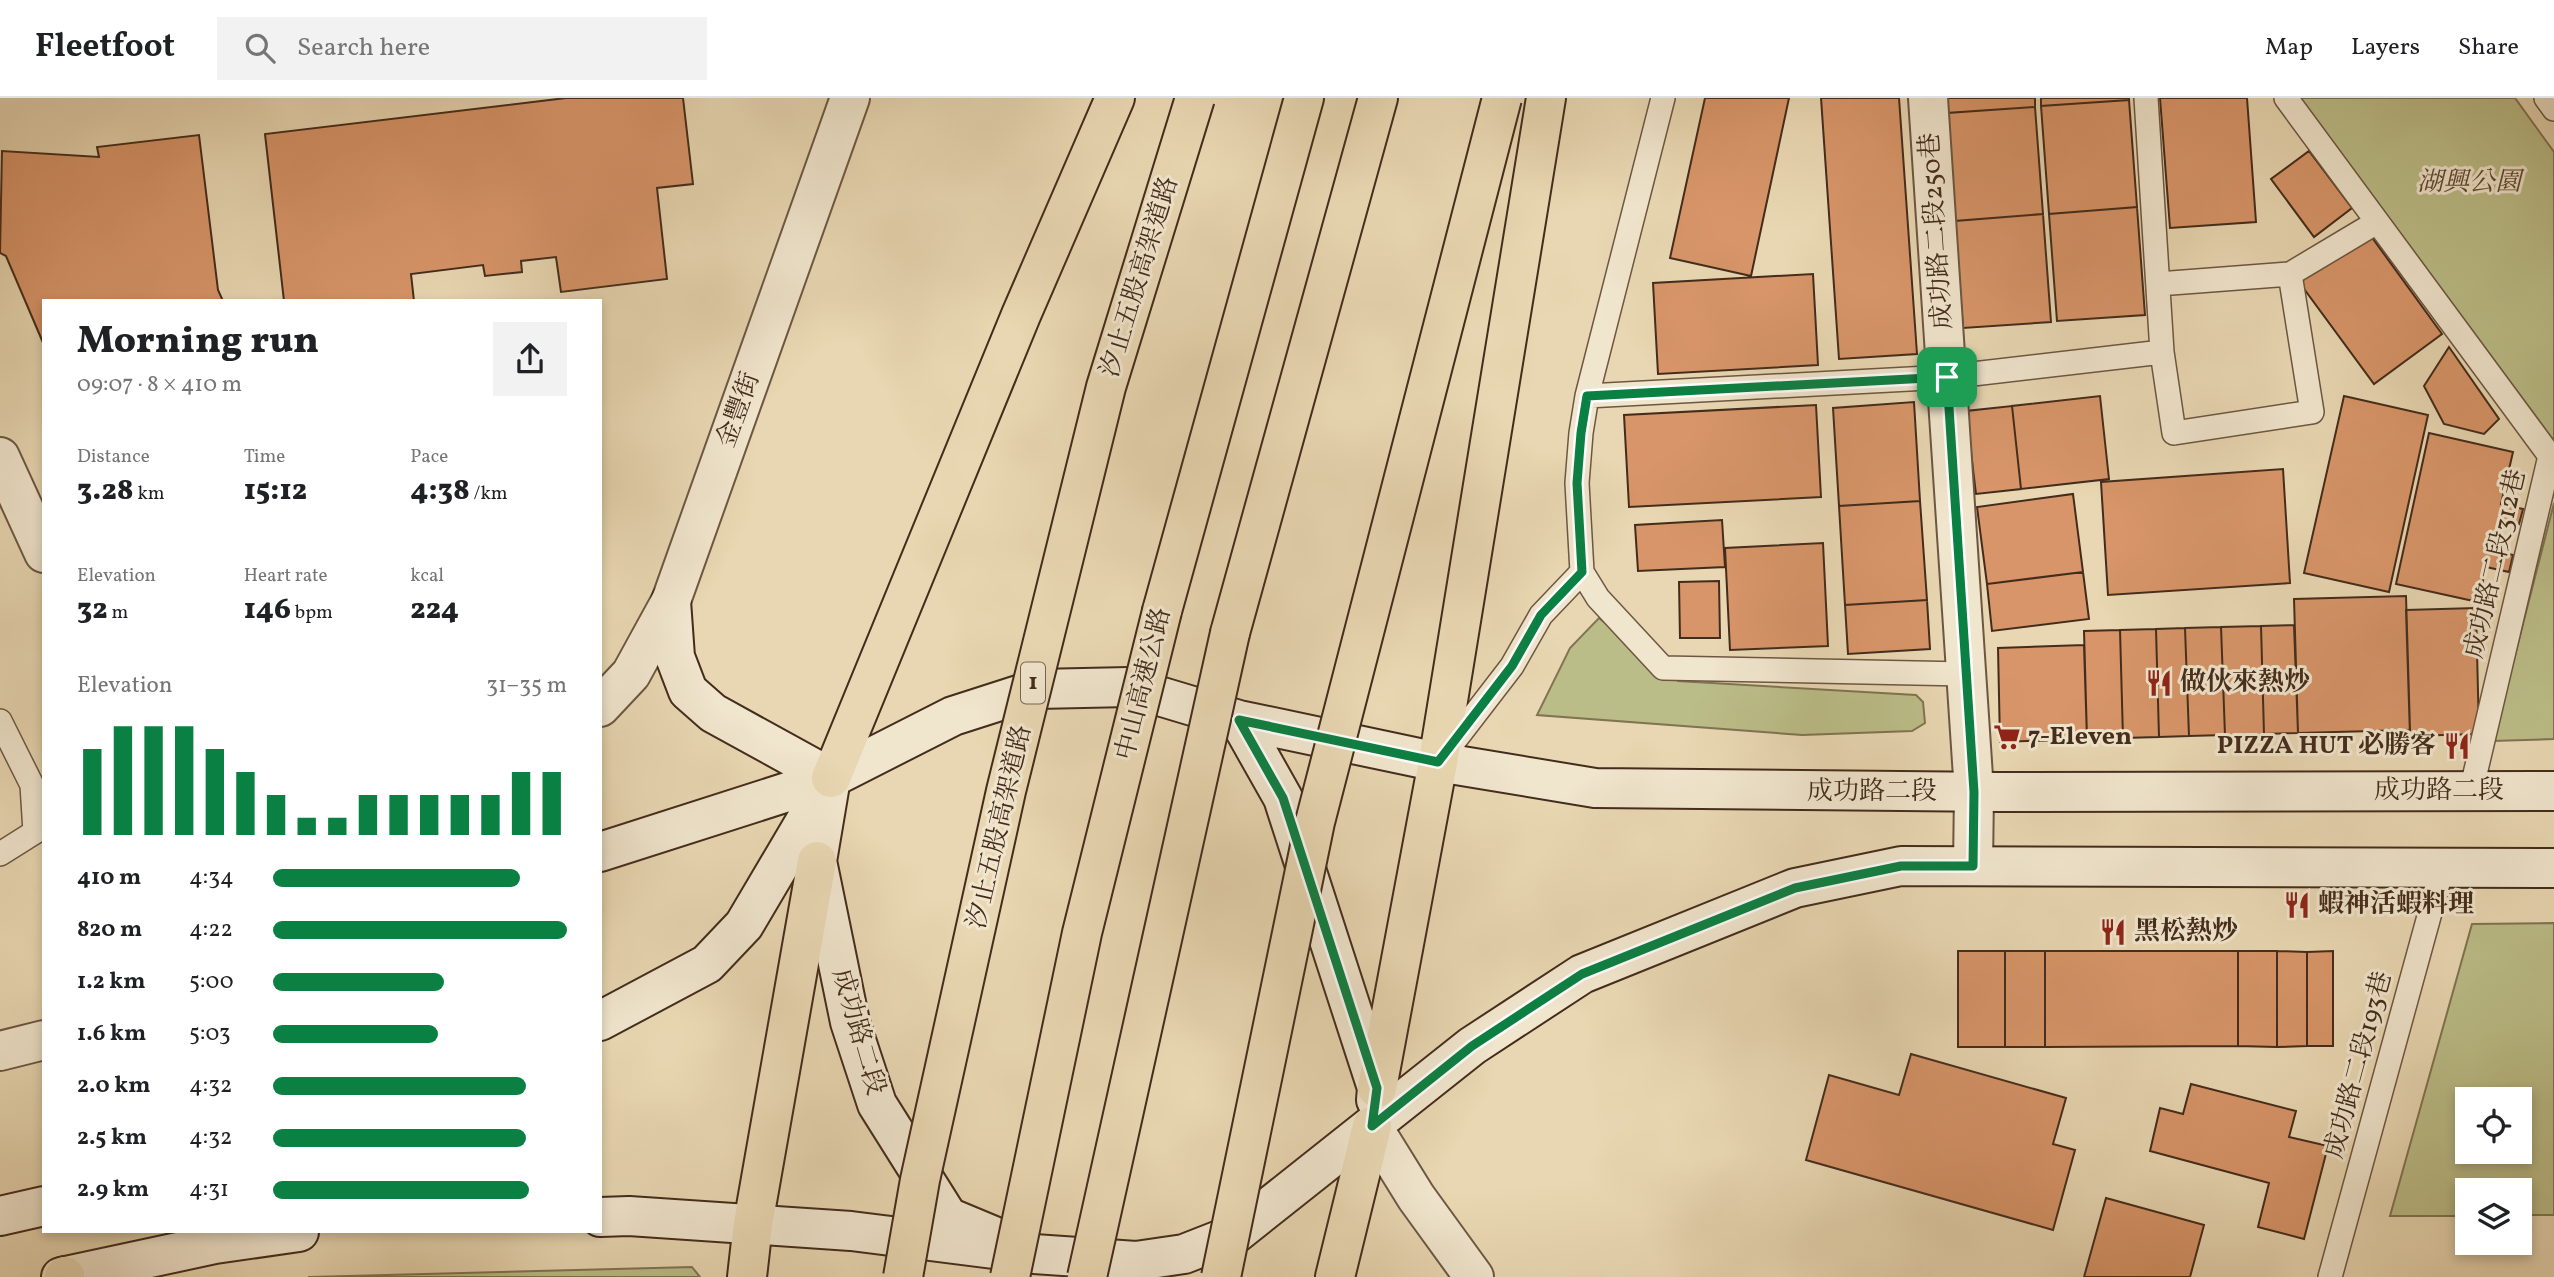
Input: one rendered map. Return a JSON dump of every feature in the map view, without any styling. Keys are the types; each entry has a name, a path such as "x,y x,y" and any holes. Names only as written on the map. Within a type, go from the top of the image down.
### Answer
{"highway":[{"path":"831,778 1021,315 1115,98"},
{"name":"汐止五股高架道路","path":"903,1277 920,1180 1006,791 1106,387 1195,98"},
{"name":"中山高速公路","path":"1022,1265 1082,933 1162,611 1304,98"},
{"path":"1087,1277 1230,633 1378,98"},
{"path":"1221,1277 1315,822 1502,98"},
{"path":"1377,1088 1438,762 1546,98"},
{"path":"747,1277 753,1224 817,861"},
{"path":"1335,1277 1372,1126"}],"main road":[{"name":"金豐街","path":"602,705 631,674 671,601 850,98"},
{"name":"成功路二段250巷","path":"1928,98 1974,792 1973,866"},
{"path":"0,457 42,549"},
{"path":"671,601 675,657 688,691 713,712 831,778"},
{"name":"成功路二段","path":"1022,1265 948,1217 877,1104 850,1023 817,861 831,778 953,716 1037,689 1129,687 1239,720 1438,762 1595,789 1974,792 2554,791"},
{"path":"1239,720 1283,798 1377,1088 1372,1126 1416,1197 1474,1277"},
{"path":"602,851 831,778"},
{"path":"602,1020 707,964 744,925 831,778"},
{"name":"成功路二段","path":"602,1217 629,1216 851,1231 1022,1265 1136,1261 1184,1254 1235,1234 1472,1046 1582,974 1795,888 1901,866 2554,868"},
{"path":"0,1051 42,1040"},
{"path":"0,1216 42,1206"},
{"path":"63,1277 215,1244 284,1233"}],"lane":[{"path":"1662,98 1587,396 1577,483 1582,572 1598,598 1663,668 1965,674"},
{"path":"2146,98 2162,352 2174,433 2312,412 2290,274"},
{"name":"成功路二段312巷","path":"2286,98 2550,456 2471,791"},
{"path":"2546,98 2554,109"},
{"path":"2158,284 2290,274 2377,222"},
{"path":"1587,396 1947,377 2162,352"},
{"path":"1438,762 1512,666 1541,615 1582,572"},
{"path":"0,721 32,785 35,832 0,854"},
{"name":"成功路二段193巷","path":"2330,1277 2442,869"}],"green space":[{"name":"湖興公園","path":"2300,98 2515,98 2554,152 2554,441"},
{"path":"2554,503 2554,739 2493,741"},
{"path":"1599,618 1678,681 1916,695 1923,702 1925,723 1912,731 1802,735 1537,715 1570,648"},
{"path":"2554,923 2554,1215 2532,1215 2532,1178 2455,1178 2455,1216 2390,1216 2472,924"},
{"path":"692,1267 700,1277 310,1277"}],"building":[{"path":"566,98 683,98 693,184 657,188 667,279 561,292 556,257 521,261 522,272 485,276 483,265 411,274 414,299 284,299 265,134"},
{"path":"1705,98 1789,98 1751,276 1670,258"},
{"path":"1821,98 1899,98 1917,354 1839,359"},
{"path":"1946,98 2035,98 2035,107 1947,113"},
{"path":"2041,98 2129,98 2129,100 2041,106"},
{"path":"2160,98 2247,98 2256,222 2170,228"},
{"path":"2129,100 2137,207 2049,214 2041,106"},
{"path":"2035,107 2043,214 1955,221 1947,113"},
{"path":"199,135 218,290 222,299 42,299 42,340 6,256 0,253 2,151 99,157 97,147"},
{"path":"2309,151 2352,208 2314,237 2271,179"},
{"path":"2137,207 2145,315 2057,321 2049,214"},
{"path":"2043,214 2051,322 1963,328 1955,221"},
{"path":"2368,232 2442,334 2374,384 2299,282"},
{"path":"1813,274 1818,365 1658,374 1653,283"},
{"path":"2449,347 2499,419 2484,434 2444,424 2424,386"},
{"path":"2100,396 2109,479 2021,489 2012,406"},
{"path":"2344,396 2428,415 2389,592 2304,573"},
{"path":"1914,402 1920,501 1839,506 1833,408"},
{"path":"1816,405 1821,497 1629,507 1624,415"},
{"path":"2012,406 2021,489 1976,494 1966,411"},
{"path":"2429,433 2513,452 2501,504 2523,509 2519,524 2499,520 2491,550 2513,555 2509,572 2486,567 2478,602 2396,584"},
{"path":"2283,469 2290,583 2108,595 2101,482"},
{"path":"2073,494 2083,572 1987,584 1977,507"},
{"path":"1920,501 1927,600 1845,605 1839,506"},
{"path":"1722,520 1725,567 1638,571 1635,525"},
{"path":"1823,543 1828,646 1730,650 1725,548"},
{"path":"2083,572 2089,619 1992,631 1987,584"},
{"path":"1719,581 1720,638 1680,638 1679,582"},
{"path":"2406,596 2410,730 2298,733 2294,599"},
{"path":"1927,600 1930,649 1848,654 1845,605"},
{"path":"2476,608 2479,734 2410,736 2406,610"},
{"path":"2294,625 2298,733 2264,734 2261,626"},
{"path":"2261,626 2264,734 2225,735 2221,627"},
{"path":"2221,627 2225,735 2189,736 2185,628"},
{"path":"2185,628 2189,736 2159,737 2156,629"},
{"path":"2156,629 2159,737 2123,738 2120,630"},
{"path":"2120,630 2123,738 2087,739 2084,631"},
{"path":"2084,645 2087,739 2000,742 1998,648"},
{"path":"1958,951 2005,951 2005,1047 1958,1047"},
{"path":"2005,951 2045,951 2045,1047 2005,1047"},
{"path":"2045,951 2238,951 2238,1046 2045,1047"},
{"path":"2238,951 2277,951 2277,1047 2238,1046"},
{"path":"2277,951 2307,952 2307,1046 2277,1047"},
{"path":"2333,951 2333,1046 2307,1046 2307,952"},
{"path":"1911,1054 2066,1098 2053,1144 2075,1150 2053,1230 1806,1160 1829,1075 1899,1095"},
{"path":"2191,1084 2296,1111 2289,1137 2328,1146 2304,1239 2258,1227 2269,1183 2150,1151 2160,1108 2183,1114"},
{"path":"2106,1198 2204,1225 2190,1277 2084,1277"}],"place":[{"name":"做伙來熱炒","path":"2159,683"},
{"name":"7-Eleven","path":"2007,737"},
{"name":"PIZZA HUT 必勝客","path":"2457,746"},
{"name":"蝦神活蝦料理","path":"2297,905"},
{"name":"黑松熱炒","path":"2113,932"}],"route":[{"path":"1947,377 1974,792 1973,866 1901,866 1795,888 1582,974 1472,1046 1372,1126 1377,1088 1283,798 1239,720 1438,762 1512,666 1541,615 1582,572 1577,483 1587,396 1947,377"}]}
